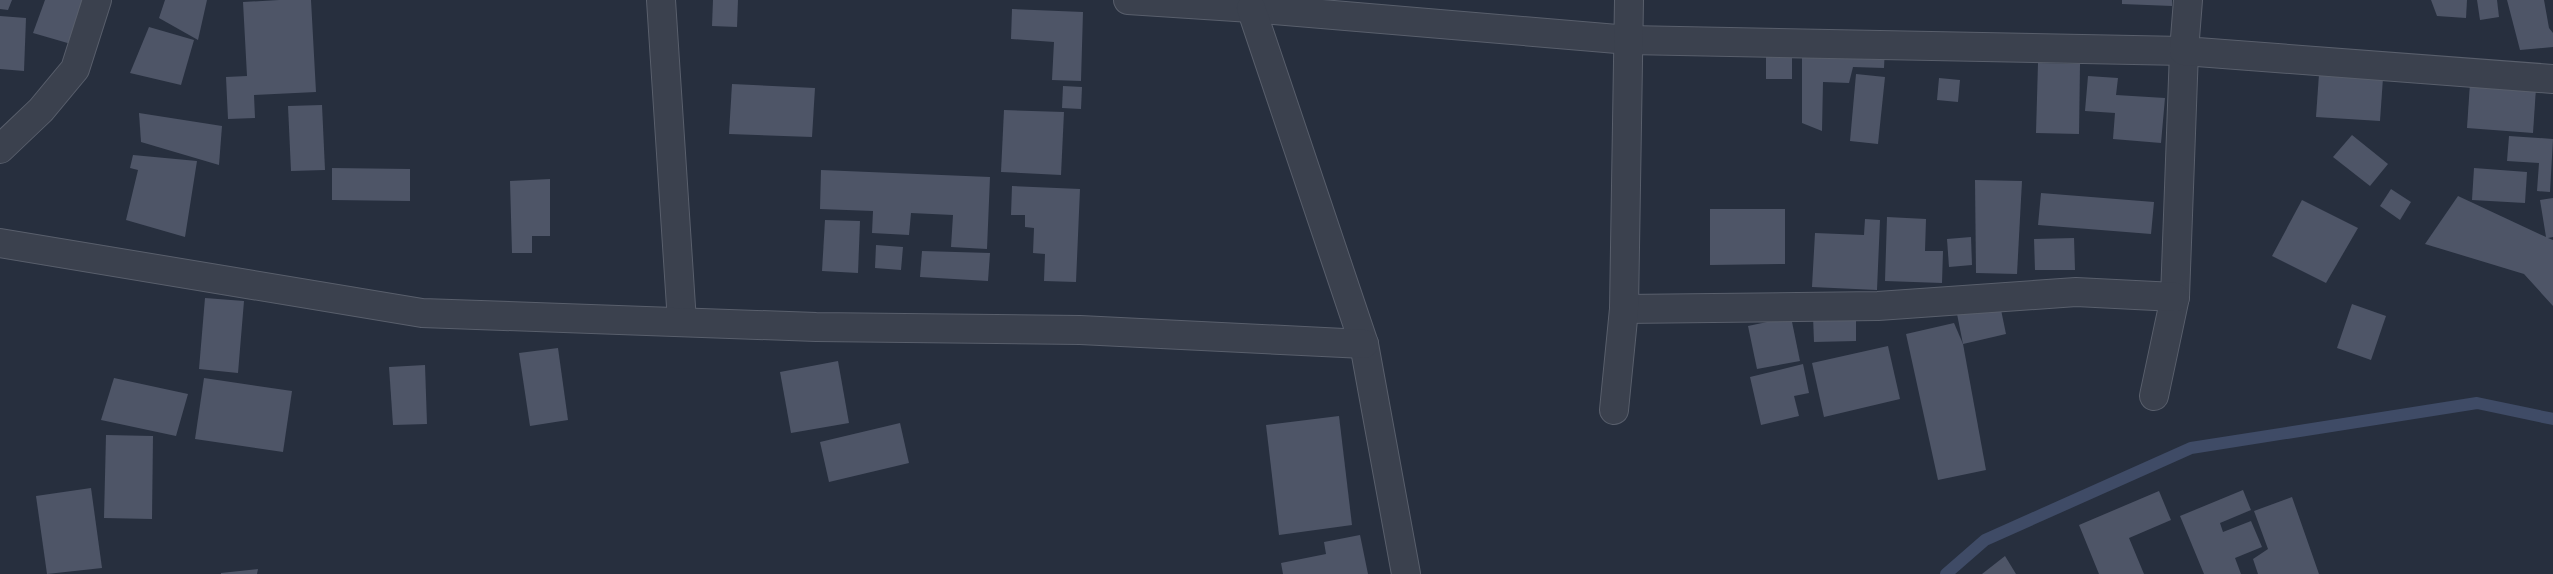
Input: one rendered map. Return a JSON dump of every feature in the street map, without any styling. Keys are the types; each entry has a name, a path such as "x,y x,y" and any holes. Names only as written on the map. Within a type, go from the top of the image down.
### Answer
{"street":[{"path":"0,149 42,110 75,69 97,0"},
{"path":"661,0 682,322"},
{"path":"1128,0 1251,8 1629,40 2184,51 2553,79"},
{"path":"1614,410 1624,309 1629,0"},
{"path":"2154,396 2175,297 2184,51 2188,0"},
{"path":"1251,8 1364,344 1406,574"},
{"path":"0,243 422,313 816,326 1080,330 1364,344"},
{"path":"1624,309 1878,306 2076,292 2175,297"}],"building":[{"path":"0,0 12,0 8,10 0,9"},
{"path":"45,0 86,0 71,44 33,33"},
{"path":"165,0 207,0 198,40 159,18"},
{"path":"311,0 316,92 254,95 255,118 228,119 226,77 247,76 243,2"},
{"path":"713,0 738,0 737,27 712,26"},
{"path":"2122,0 2172,0 2172,6 2122,4"},
{"path":"2431,0 2467,0 2466,18 2437,16"},
{"path":"2477,0 2497,0 2499,17 2480,20"},
{"path":"2507,0 2544,0 2549,28 2553,33 2553,47 2520,50"},
{"path":"1012,9 1083,12 1081,81 1052,80 1054,42 1011,39"},
{"path":"0,16 26,18 24,71 0,69"},
{"path":"149,27 194,40 181,85 130,73"},
{"path":"1766,47 1792,47 1792,79 1766,79"},
{"path":"1802,47 1885,47 1884,68 1853,67 1849,83 1823,82 1822,131 1802,123"},
{"path":"2038,63 2080,64 2079,134 2036,133"},
{"path":"1856,74 1885,77 1878,144 1850,141"},
{"path":"2319,74 2383,78 2380,121 2316,117"},
{"path":"2088,76 2118,78 2116,95 2165,98 2161,143 2113,139 2115,113 2085,111"},
{"path":"1939,78 1960,80 1958,102 1937,100"},
{"path":"2470,83 2536,88 2533,133 2467,128"},
{"path":"732,84 815,88 812,137 729,134"},
{"path":"1063,86 1082,87 1081,109 1062,108"},
{"path":"322,105 325,170 291,171 288,106"},
{"path":"1004,110 1064,112 1061,175 1001,172"},
{"path":"139,113 222,126 219,165 141,142"},
{"path":"2352,135 2388,164 2370,186 2333,157"},
{"path":"2509,136 2553,139 2550,192 2537,191 2539,163 2507,161"},
{"path":"133,155 197,161 185,237 126,220 138,170 130,168"},
{"path":"332,168 410,169 410,201 332,200"},
{"path":"2474,168 2527,172 2525,203 2472,200"},
{"path":"821,170 990,177 987,249 951,247 953,215 911,213 909,235 872,233 873,211 820,209"},
{"path":"550,179 550,236 532,236 532,253 512,253 510,181"},
{"path":"1975,180 2022,181 2017,274 1976,273"},
{"path":"1012,186 1080,189 1076,282 1044,281 1045,254 1033,253 1034,228 1025,227 1025,215 1011,215"},
{"path":"2391,189 2411,202 2400,220 2380,206"},
{"path":"2041,193 2154,202 2151,234 2038,225"},
{"path":"2458,196 2546,237 2540,200 2553,198 2553,237 2548,238 2553,240 2553,306 2524,274 2425,244"},
{"path":"2302,200 2358,228 2326,283 2272,256"},
{"path":"1710,209 1785,209 1785,264 1710,265"},
{"path":"1887,217 1926,219 1925,251 1943,251 1942,283 1885,281"},
{"path":"1865,219 1880,220 1877,290 1812,287 1815,233 1864,235"},
{"path":"825,220 860,221 858,273 822,271"},
{"path":"1971,237 1972,265 1949,267 1947,239"},
{"path":"2074,238 2075,270 2035,270 2034,239"},
{"path":"876,245 903,247 901,270 875,268"},
{"path":"922,251 990,253 988,281 920,277"},
{"path":"205,298 244,301 238,373 199,369"},
{"path":"1999,300 2006,334 1963,344 1956,309"},
{"path":"2352,304 2386,316 2371,360 2337,348"},
{"path":"1856,315 1856,341 1814,342 1813,316"},
{"path":"1791,317 1800,361 1757,369 1748,326"},
{"path":"1954,323 1963,344 1986,470 1938,480 1906,334"},
{"path":"1888,346 1900,399 1824,417 1812,363"},
{"path":"558,348 568,420 530,426 519,353"},
{"path":"838,361 849,423 791,433 780,372"},
{"path":"1803,364 1809,393 1794,396 1799,416 1761,425 1750,377"},
{"path":"425,365 427,424 393,425 389,367"},
{"path":"114,378 188,394 176,436 101,420"},
{"path":"204,378 292,391 283,452 195,439"},
{"path":"1339,416 1352,525 1279,535 1266,425"},
{"path":"900,423 909,463 829,482 820,442"},
{"path":"106,435 153,436 152,519 104,518"},
{"path":"91,488 102,568 47,574 36,496"},
{"path":"2243,490 2251,510 2220,523 2223,532 2251,521 2262,547 2235,558 2241,574 2204,574 2180,516"},
{"path":"2159,491 2171,520 2129,538 2144,574 2099,574 2079,525"},
{"path":"2292,497 2319,574 2258,574 2253,559 2268,549 2254,511"},
{"path":"1360,535 1368,574 1283,574 1281,563 1326,554 1324,542"},
{"path":"2005,556 2016,574 1982,574"},
{"path":"258,569 257,574 221,574 221,573"}],"waterway":[{"path":"1946,574 1985,540 2191,448 2477,403 2553,419"}]}
